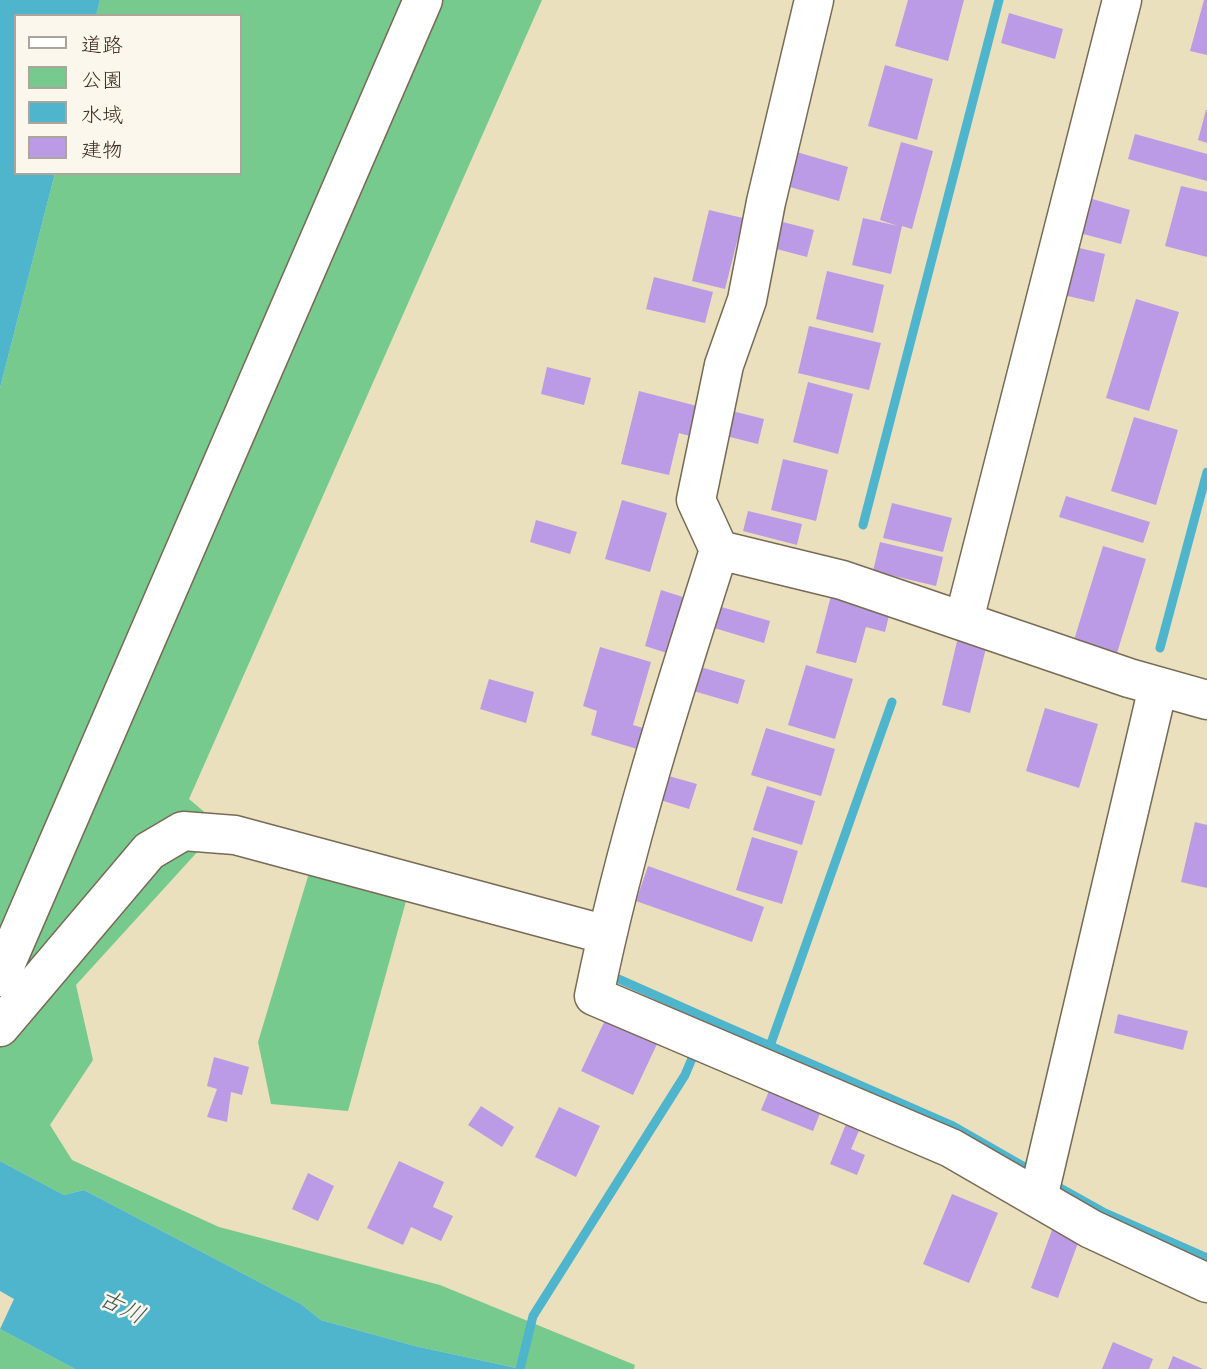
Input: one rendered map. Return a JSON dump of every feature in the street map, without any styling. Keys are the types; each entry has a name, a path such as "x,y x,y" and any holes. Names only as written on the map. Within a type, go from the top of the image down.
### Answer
{"street":[{"path":"0,977 423,0"},
{"path":"814,0 766,202 747,300 724,365 696,500 719,550 652,760 594,996 951,1148 1042,1181 1091,1229 1207,1283"},
{"path":"964,620 1122,0"},
{"path":"719,550 842,580 1143,683 1207,700"},
{"path":"1042,1181 1143,683"},
{"path":"0,1027 149,850 183,831 235,835 607,935"}],"green space":[{"path":"100,0 542,0 189,799 221,826 76,985 93,1060 50,1125 72,1160 219,1227 440,1285 635,1365 634,1369 521,1369 415,1346 321,1320 301,1304 84,1190 64,1195 0,1161 0,388 54,175 242,175 242,14 96,14"},
{"path":"309,873 408,894 348,1111 271,1104 258,1042"},
{"path":"0,1329 75,1369 0,1369"}],"water":[{"path":"0,0 100,0 96,14 14,14 14,175 54,175 0,388"},
{"name":"古川","path":"0,1161 64,1195 84,1190 301,1304 321,1320 415,1346 521,1369 75,1369 0,1329 14,1299 0,1291"}],"building":[{"path":"908,0 964,0 948,61 895,46"},
{"path":"1204,0 1207,0 1207,55 1190,51"},
{"path":"1009,13 1063,29 1055,59 1001,43"},
{"path":"885,65 933,79 917,140 868,126"},
{"path":"1207,110 1207,143 1198,140"},
{"path":"1135,134 1207,154 1207,181 1128,159"},
{"path":"901,142 933,151 912,229 902,226 891,274 852,265 863,218 898,226 880,220"},
{"path":"793,151 848,167 839,201 783,185"},
{"path":"1181,186 1207,192 1207,257 1165,246"},
{"path":"1082,196 1130,210 1121,244 1072,231"},
{"path":"709,210 743,218 725,289 692,281"},
{"path":"779,221 814,230 807,257 773,248"},
{"path":"1071,246 1105,254 1094,302 1059,294"},
{"path":"827,271 884,285 873,333 816,319"},
{"path":"654,277 713,292 705,323 646,309"},
{"path":"1136,299 1179,312 1149,411 1106,398"},
{"path":"809,326 881,343 869,390 798,373"},
{"path":"547,367 591,378 584,405 541,394"},
{"path":"808,382 853,394 838,454 793,442"},
{"path":"639,391 697,406 690,436 679,433 669,475 621,464"},
{"path":"732,411 764,419 758,444 726,436"},
{"path":"1134,417 1178,430 1156,505 1111,491"},
{"path":"783,459 828,470 816,521 771,510"},
{"path":"1066,496 1150,522 1143,543 1059,517"},
{"path":"622,500 667,513 650,572 605,559"},
{"path":"892,503 952,518 943,552 883,538"},
{"path":"748,511 802,524 797,545 743,531"},
{"path":"536,520 577,532 570,554 530,542"},
{"path":"880,542 943,557 936,586 873,571"},
{"path":"1103,546 1146,559 1117,653 1074,640"},
{"path":"661,590 686,598 670,654 645,646"},
{"path":"832,592 891,607 885,632 866,627 856,663 816,653"},
{"path":"718,606 770,621 764,643 711,627"},
{"path":"958,637 987,644 970,713 942,705"},
{"path":"600,647 651,662 633,725 643,728 637,749 591,735 597,711 583,706"},
{"path":"806,665 853,679 835,739 788,725"},
{"path":"697,666 745,680 738,704 690,690"},
{"path":"489,679 534,692 526,723 480,709"},
{"path":"1045,708 1098,724 1079,788 1026,771"},
{"path":"766,728 835,749 821,796 751,775"},
{"path":"665,775 697,784 689,809 657,799"},
{"path":"767,786 815,801 802,845 753,830"},
{"path":"1195,822 1207,825 1207,888 1181,882"},
{"path":"752,837 798,851 782,904 736,890"},
{"path":"648,866 764,907 752,942 636,901"},
{"path":"1118,1014 1188,1031 1183,1050 1114,1033"},
{"path":"606,1018 658,1042 633,1095 581,1071"},
{"path":"214,1057 249,1067 242,1095 231,1092 227,1122 207,1117 217,1089 207,1086"},
{"path":"772,1084 823,1106 813,1131 761,1110"},
{"path":"481,1106 514,1127 502,1147 468,1125"},
{"path":"559,1107 600,1126 576,1177 535,1157"},
{"path":"848,1119 862,1124 851,1149 865,1155 857,1175 830,1164"},
{"path":"399,1161 444,1182 433,1207 453,1216 441,1241 411,1227 403,1245 367,1228"},
{"path":"308,1173 334,1186 318,1221 292,1209"},
{"path":"952,1194 998,1213 969,1283 923,1264"},
{"path":"1052,1230 1079,1240 1058,1298 1031,1288"},
{"path":"1113,1342 1153,1359 1149,1369 1102,1369"},
{"path":"1173,1356 1203,1369 1168,1369"}],"waterway":[{"path":"863,525 999,0"},
{"path":"1160,648 1207,472"},
{"path":"770,1046 892,702"},
{"path":"612,976 709,1019"},
{"path":"703,1033 709,1019 951,1125 1033,1172"},
{"path":"520,1369 533,1316 685,1075 696,1049"},
{"path":"1051,1183 1103,1212 1207,1258"}]}
